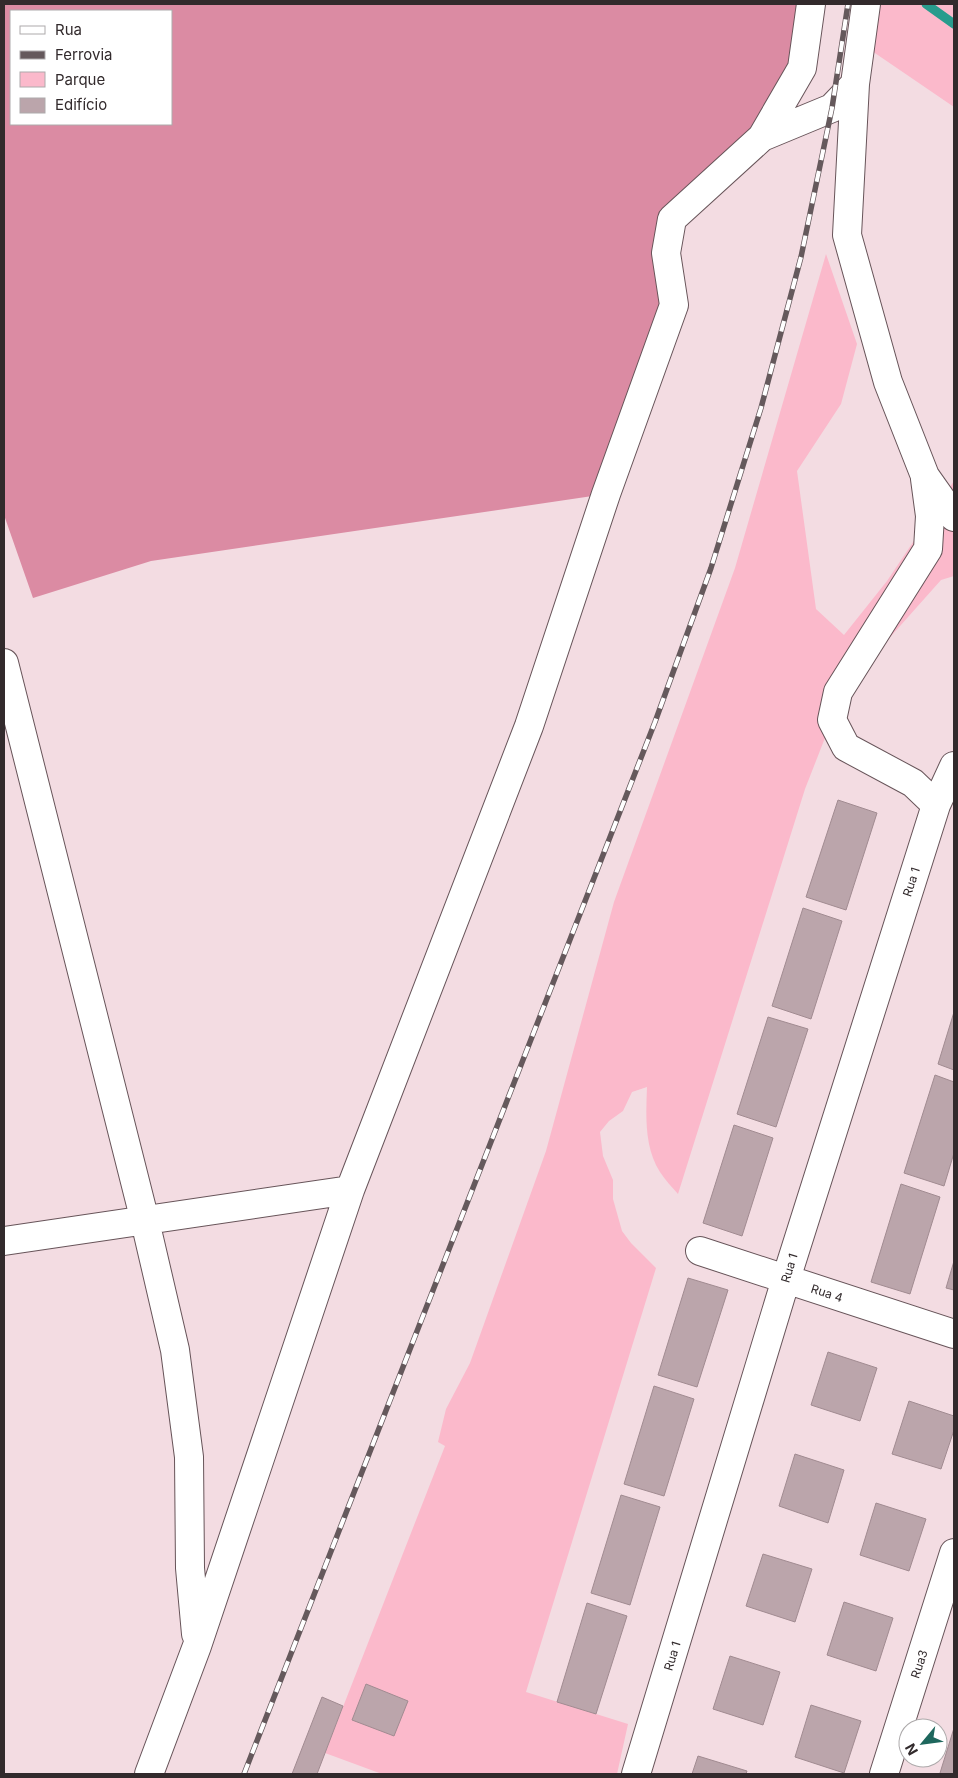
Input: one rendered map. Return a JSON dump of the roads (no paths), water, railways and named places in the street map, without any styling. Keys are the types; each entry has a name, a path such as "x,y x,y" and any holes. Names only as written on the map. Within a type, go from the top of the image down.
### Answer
{"street":[{"path":"149,1774 197,1646 350,1190 529,726 606,494 674,305 666,253 672,219 762,136 802,68 811,4"},
{"path":"866,4 855,84 847,235 888,382 925,476 954,517"},
{"path":"762,136 832,108 855,84"},
{"path":"925,476 930,516 928,549 838,692 832,720 846,746 913,782 936,805"},
{"path":"4,663 145,1221 175,1350 189,1457 190,1568 197,1646"},
{"name":"Rua 1","path":"636,1774 786,1279 936,805 954,766"},
{"path":"4,1241 350,1190"},
{"name":"Rua 4","path":"700,1250 954,1334"},
{"name":"Rua3","path":"884,1774 954,1554"}],"waterway":[{"path":"926,4 954,24"}],"railway":[{"path":"244,1774 655,722 711,568 761,408 801,257 832,108 848,4"}]}
